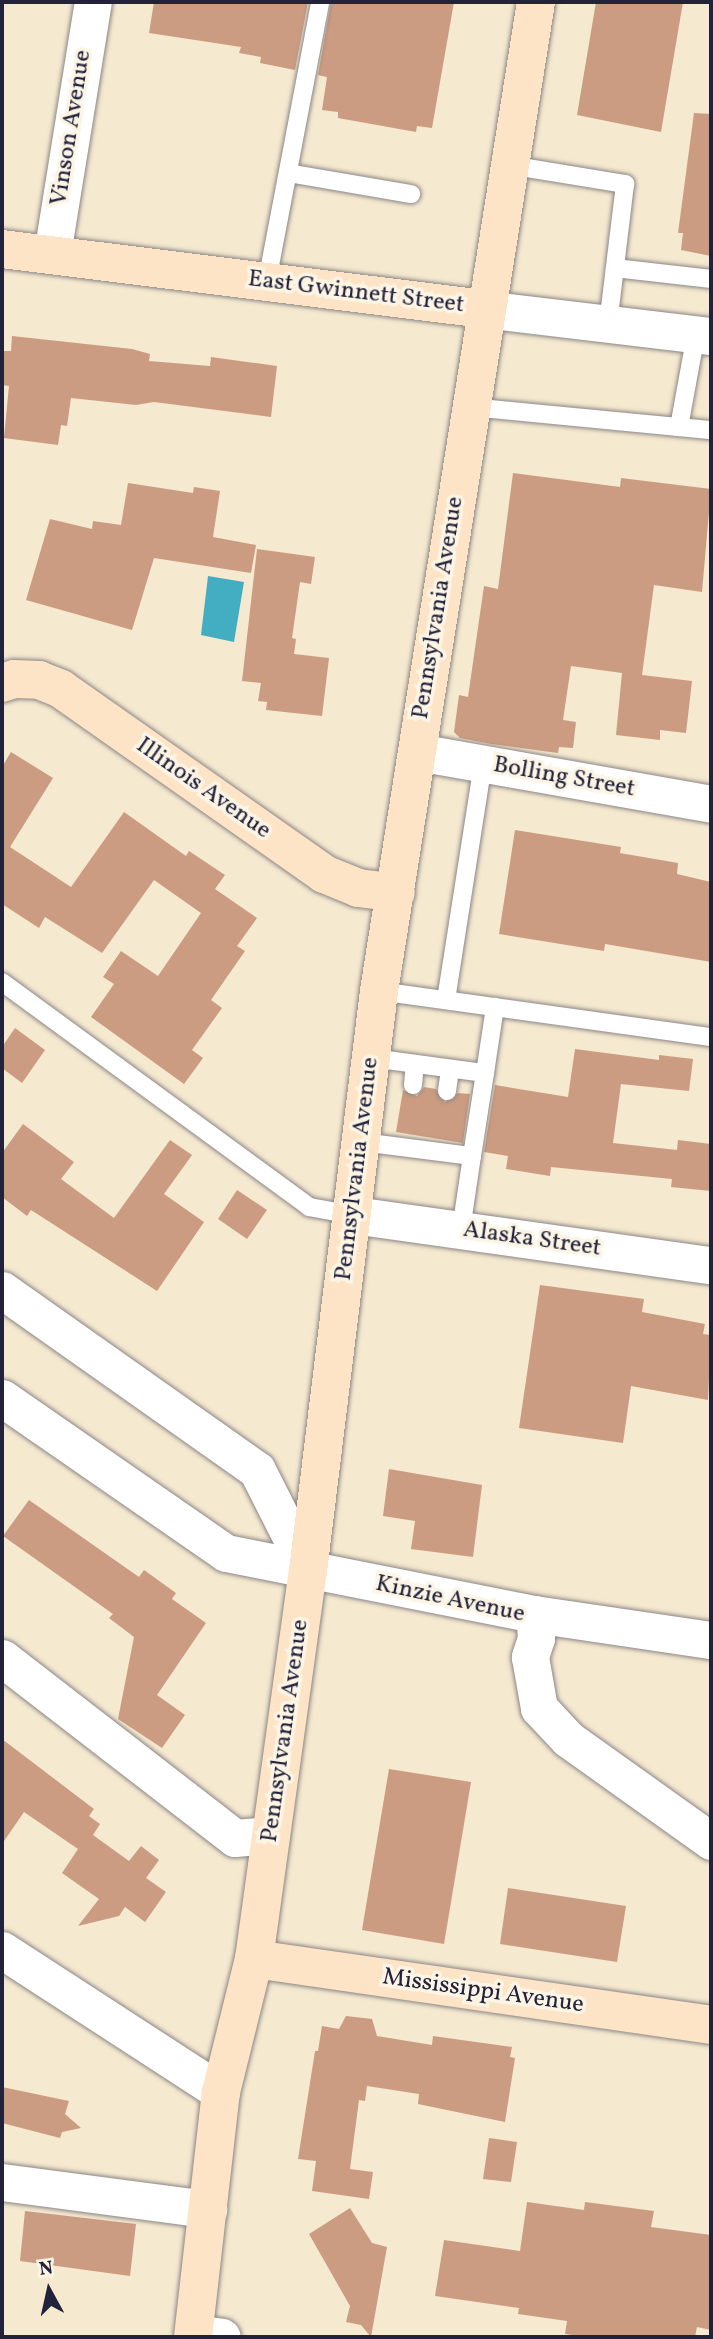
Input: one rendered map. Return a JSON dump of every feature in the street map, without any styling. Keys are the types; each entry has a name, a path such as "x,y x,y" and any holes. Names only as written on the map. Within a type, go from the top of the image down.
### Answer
{"main road":[{"name":"Pennsylvania Avenue","path":"203,2336 208,2209 221,2092 254,1959 354,1215 379,990 484,309 536,2"},
{"name":"East Gwinnett Street","path":"2,249 484,309"},
{"name":"Illinois Avenue","path":"8,681 39,680 61,689 324,874 358,888 396,893"},
{"name":"Mississippi Avenue","path":"254,1959 711,2025"}],"street":[{"name":"Vinson Avenue","path":"52,254 93,2"},
{"name":"East Gwinnett Street","path":"484,309 703,335"},
{"name":"Bolling Street","path":"417,752 711,804"},
{"name":"Alaska Street","path":"354,1215 711,1265"},
{"path":"2,1290 257,1470 308,1571"},
{"name":"Kinzie Avenue","path":"2,1398 226,1553 534,1614 536,1638 530,1657 539,1708 568,1739 711,1841"},
{"path":"534,1614 711,1640"},
{"path":"2,1658 235,1838 271,1835"},
{"path":"2,1950 221,2092"},
{"path":"2,2182 208,2209"}],"lane":[{"path":"267,281 320,2"},
{"path":"509,165 625,184 607,324"},
{"path":"288,173 411,194"},
{"path":"615,268 711,279"},
{"path":"679,427 703,335"},
{"path":"470,407 711,430"},
{"path":"446,1000 483,765"},
{"path":"2,982 309,1207 354,1215"},
{"path":"379,990 711,1037"},
{"path":"461,1230 495,1007"},
{"path":"372,1058 485,1073"},
{"path":"413,1085 415,1064"},
{"path":"447,1091 450,1069"},
{"path":"362,1142 406,1140 440,1146 472,1156"}],"water":[{"path":"208,576 244,582 234,642 201,635"}],"building":[{"path":"154,2 308,2 295,70 260,63 261,57 239,53 241,47 149,33"},
{"path":"331,2 454,2 432,128 417,126 416,132 338,118 338,112 322,110 327,77 318,75"},
{"path":"596,2 683,2 661,132 577,115"},
{"path":"694,113 711,114 711,256 681,250 683,233 678,233"},
{"path":"12,336 132,349 150,354 149,361 210,366 211,357 277,366 271,417 154,402 136,405 71,398 67,426 61,425 58,445 4,438 9,386 2,385 2,351 11,351"},
{"path":"513,473 620,487 621,478 711,489 702,592 654,585 642,675 692,681 686,733 660,730 660,740 616,735 622,673 571,666 563,720 576,722 573,748 559,747 558,753 491,744 460,738 454,732 459,695 468,697 484,586 498,589"},
{"path":"128,483 193,493 194,487 220,491 213,537 256,545 251,573 154,558 132,630 26,600 50,519 92,529 93,521 121,525"},
{"path":"257,549 315,557 311,584 300,582 292,638 296,639 294,654 329,658 322,716 266,710 267,702 258,701 261,683 242,681"},
{"path":"11,752 53,778 10,847 71,887 124,812 186,856 189,851 225,875 215,889 257,918 237,946 245,951 211,1000 222,1008 192,1050 203,1058 184,1084 91,1017 114,984 103,977 121,951 158,976 201,913 154,880 102,953 45,917 39,928 2,904 2,767"},
{"path":"515,830 621,847 620,853 678,863 677,874 711,882 711,962 605,944 604,951 499,934"},
{"path":"15,1028 45,1050 22,1083 2,1068 2,1047"},
{"path":"575,1049 659,1060 659,1055 693,1059 689,1091 621,1084 613,1143 677,1150 678,1140 711,1144 711,1191 671,1187 672,1179 551,1167 550,1176 506,1169 508,1156 484,1152 495,1085 568,1097"},
{"path":"424,1087 436,1089 445,1102 458,1093 470,1094 463,1143 396,1132 403,1090 417,1096"},
{"path":"23,1124 74,1162 61,1179 114,1218 170,1140 192,1155 164,1194 204,1222 157,1291 31,1210 27,1216 2,1197 2,1153"},
{"path":"237,1190 267,1210 247,1239 218,1219"},
{"path":"540,1285 644,1299 642,1312 705,1324 703,1334 711,1335 708,1400 631,1386 623,1443 519,1428"},
{"path":"389,1469 482,1485 473,1557 411,1549 415,1521 383,1516"},
{"path":"29,1500 139,1577 144,1570 176,1593 172,1599 206,1623 157,1695 185,1715 162,1748 118,1719 134,1637 109,1618 113,1614 3,1536"},
{"path":"2,1739 94,1809 89,1816 100,1824 93,1835 129,1861 141,1846 159,1860 146,1878 166,1892 145,1922 125,1907 119,1916 78,1926 99,1899 62,1873 78,1849 24,1812 2,1844"},
{"path":"389,1769 471,1782 444,1944 362,1930"},
{"path":"508,1888 626,1906 617,1962 500,1944"},
{"path":"346,2016 372,2019 377,2036 432,2045 433,2036 512,2047 510,2057 515,2058 505,2122 418,2104 419,2094 367,2086 365,2101 359,2100 350,2169 373,2172 369,2199 312,2191 316,2161 298,2159 315,2051 318,2051 322,2026 339,2029"},
{"path":"2,2087 69,2101 65,2114 81,2128 62,2132 60,2138 2,2123"},
{"path":"489,2138 517,2142 511,2182 483,2179"},
{"path":"527,2202 584,2210 585,2202 654,2211 651,2227 711,2235 711,2330 697,2327 695,2337 585,2337 565,2334 567,2321 518,2314 519,2308 435,2296 444,2240 520,2251"},
{"path":"350,2208 372,2243 387,2247 371,2337 361,2325 346,2322 350,2306 309,2234"},
{"path":"25,2211 136,2224 130,2276 20,2261"}]}
